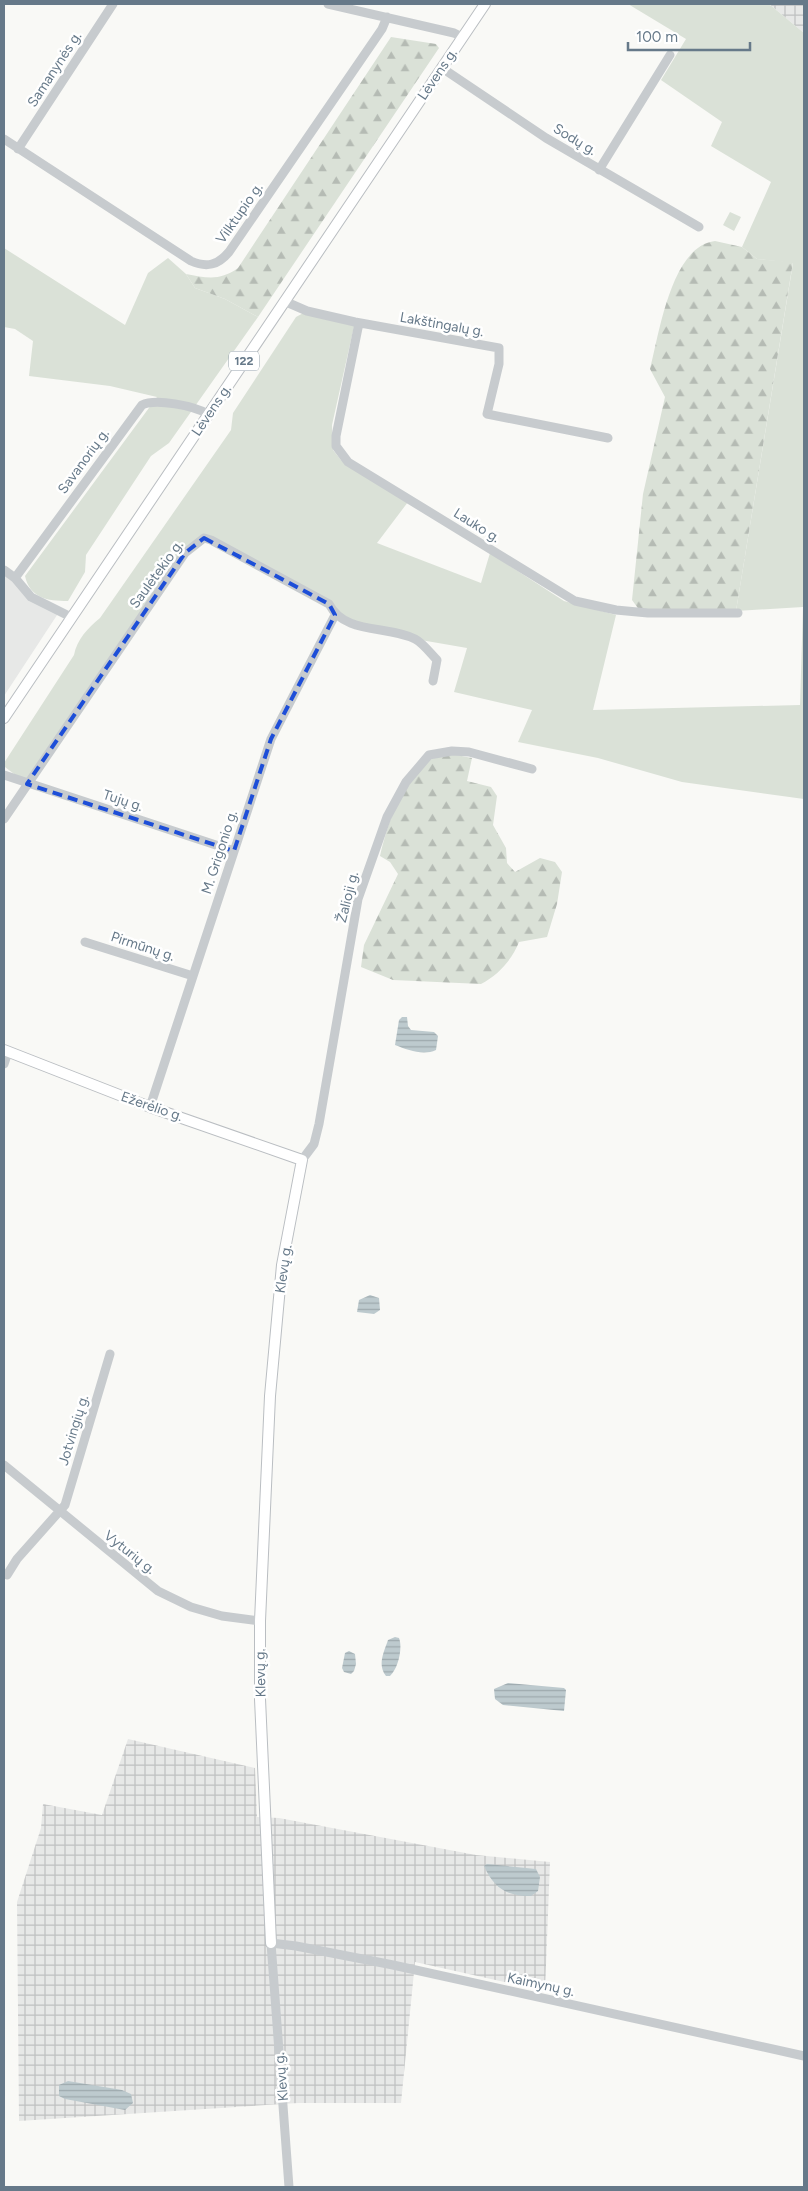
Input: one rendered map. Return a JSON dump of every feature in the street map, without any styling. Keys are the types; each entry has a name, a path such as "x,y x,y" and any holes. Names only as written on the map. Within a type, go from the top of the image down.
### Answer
{"main road":[{"name":"Lėvens g.","path":"4,718 485,4"},
{"name":"Ežerėlio g.","path":"6,1051 150,1106 302,1160"},
{"name":"Klevų g.","path":"271,1944 260,1699 260,1621 271,1386 282,1265 302,1160"}],"street":[{"name":"Samanynės g.","path":"18,149 113,4"},
{"path":"328,4 454,33 462,37"},
{"name":"Vilktupio g.","path":"4,139 191,261 207,266 215,264 229,252 382,29 387,17"},
{"path":"599,170 670,56"},
{"name":"Sodų g.","path":"442,68 546,138 699,227"},
{"name":"Lakštingalų g.","path":"284,301 307,312 498,348 499,364 487,414 608,438"},
{"name":"Lauko g.","path":"359,323 336,436 336,446 348,462 575,601 630,612 738,613"},
{"name":"Savanorių g.","path":"15,578 142,405 155,402 195,409 208,414"},
{"name":"Saulėtekio g.","path":"4,819 185,553 204,538 329,604 335,615 352,624 415,639 438,660 433,681"},
{"path":"4,570 15,578 31,597 71,618"},
{"name":"M. Grigonio g.","path":"150,1106 271,739 335,615"},
{"name":"Žalioji g.","path":"302,1160 314,1144 320,1124 358,899 386,817 406,782 429,756 452,751 469,752 532,769"},
{"name":"Tujų g.","path":"4,775 234,851"},
{"name":"Pirmūnų g.","path":"85,942 193,976"},
{"path":"4,1064 6,1051"},
{"name":"Jotvingių g.","path":"7,1575 17,1559 65,1505 110,1354"},
{"name":"Vyturių g.","path":"4,1465 59,1512 158,1591 191,1607 222,1616 260,1621"},
{"name":"Kaimynų g.","path":"271,1944 296,1946 393,1965 804,2056"},
{"name":"Klevų g.","path":"271,1944 289,2187"}],"highlighted area":[{"path":"204,538 329,604 335,615 271,739 234,851 27,784 185,553"}],"shaded area":[{"path":"769,4 804,4 804,33"},
{"path":"4,570 19,584 59,612 4,696"},
{"path":"402,1017 407,1017 408,1026 411,1030 434,1032 438,1036 436,1050 421,1052 395,1045 399,1020"},
{"path":"370,1295 379,1298 380,1310 374,1314 357,1312 359,1300"},
{"path":"395,1637 399,1638 400,1642 399,1658 393,1673 390,1676 386,1676 383,1672 382,1658 388,1640"},
{"path":"349,1651 355,1654 356,1664 351,1674 344,1672 342,1668 345,1653"},
{"path":"508,1683 564,1688 566,1690 564,1711 503,1705 495,1699 494,1689"},
{"path":"128,1739 255,1768 257,1817 279,1818 476,1855 550,1862 545,1991 415,1962 401,2103 298,2103 19,2121 17,1902 41,1828 43,1804 102,1815"},
{"path":"487,1864 536,1869 540,1877 538,1891 531,1896 522,1896 502,1889 488,1874 484,1866"},
{"path":"68,2081 122,2090 131,2094 133,2103 125,2110 65,2099 59,2096 59,2085"}],"green space":[{"path":"628,4 769,4 804,33 804,799 682,782 598,758 518,742 532,710 454,692 467,648 415,639 352,624 329,604 211,540 197,542 27,784 5,767 4,763 74,655 80,639 100,618 231,430 233,413 296,317 307,311 355,322 332,425 333,450 341,460 408,502 377,543 481,583 490,553 564,601 616,615 593,710 800,705 803,607 736,611 793,263 757,259 742,247 771,182 711,146 722,122 661,80 686,39"},
{"path":"391,37 436,44 439,48 258,317 225,299 195,288 186,274 200,277 219,277 238,268"},
{"path":"730,212 741,217 734,231 723,225"},
{"path":"715,241 742,247 757,259 793,262 736,611 640,611 632,600 643,494 665,397 650,369 669,294 677,275 688,258 700,247"},
{"path":"4,248 125,325 148,273 168,258 186,274 195,288 225,299 258,317 169,443 151,456 86,555 85,572 68,601 46,599 35,594 27,583 25,576 157,397 110,386 29,376 33,341 15,329 4,327"},
{"path":"451,754 472,758 467,781 491,787 497,796 493,825 506,848 507,863 515,872 540,858 555,862 562,872 557,904 547,937 519,942 504,966 481,984 393,980 361,967 364,945 398,874 390,862 380,856 383,844 396,806 409,783 428,761"}]}
